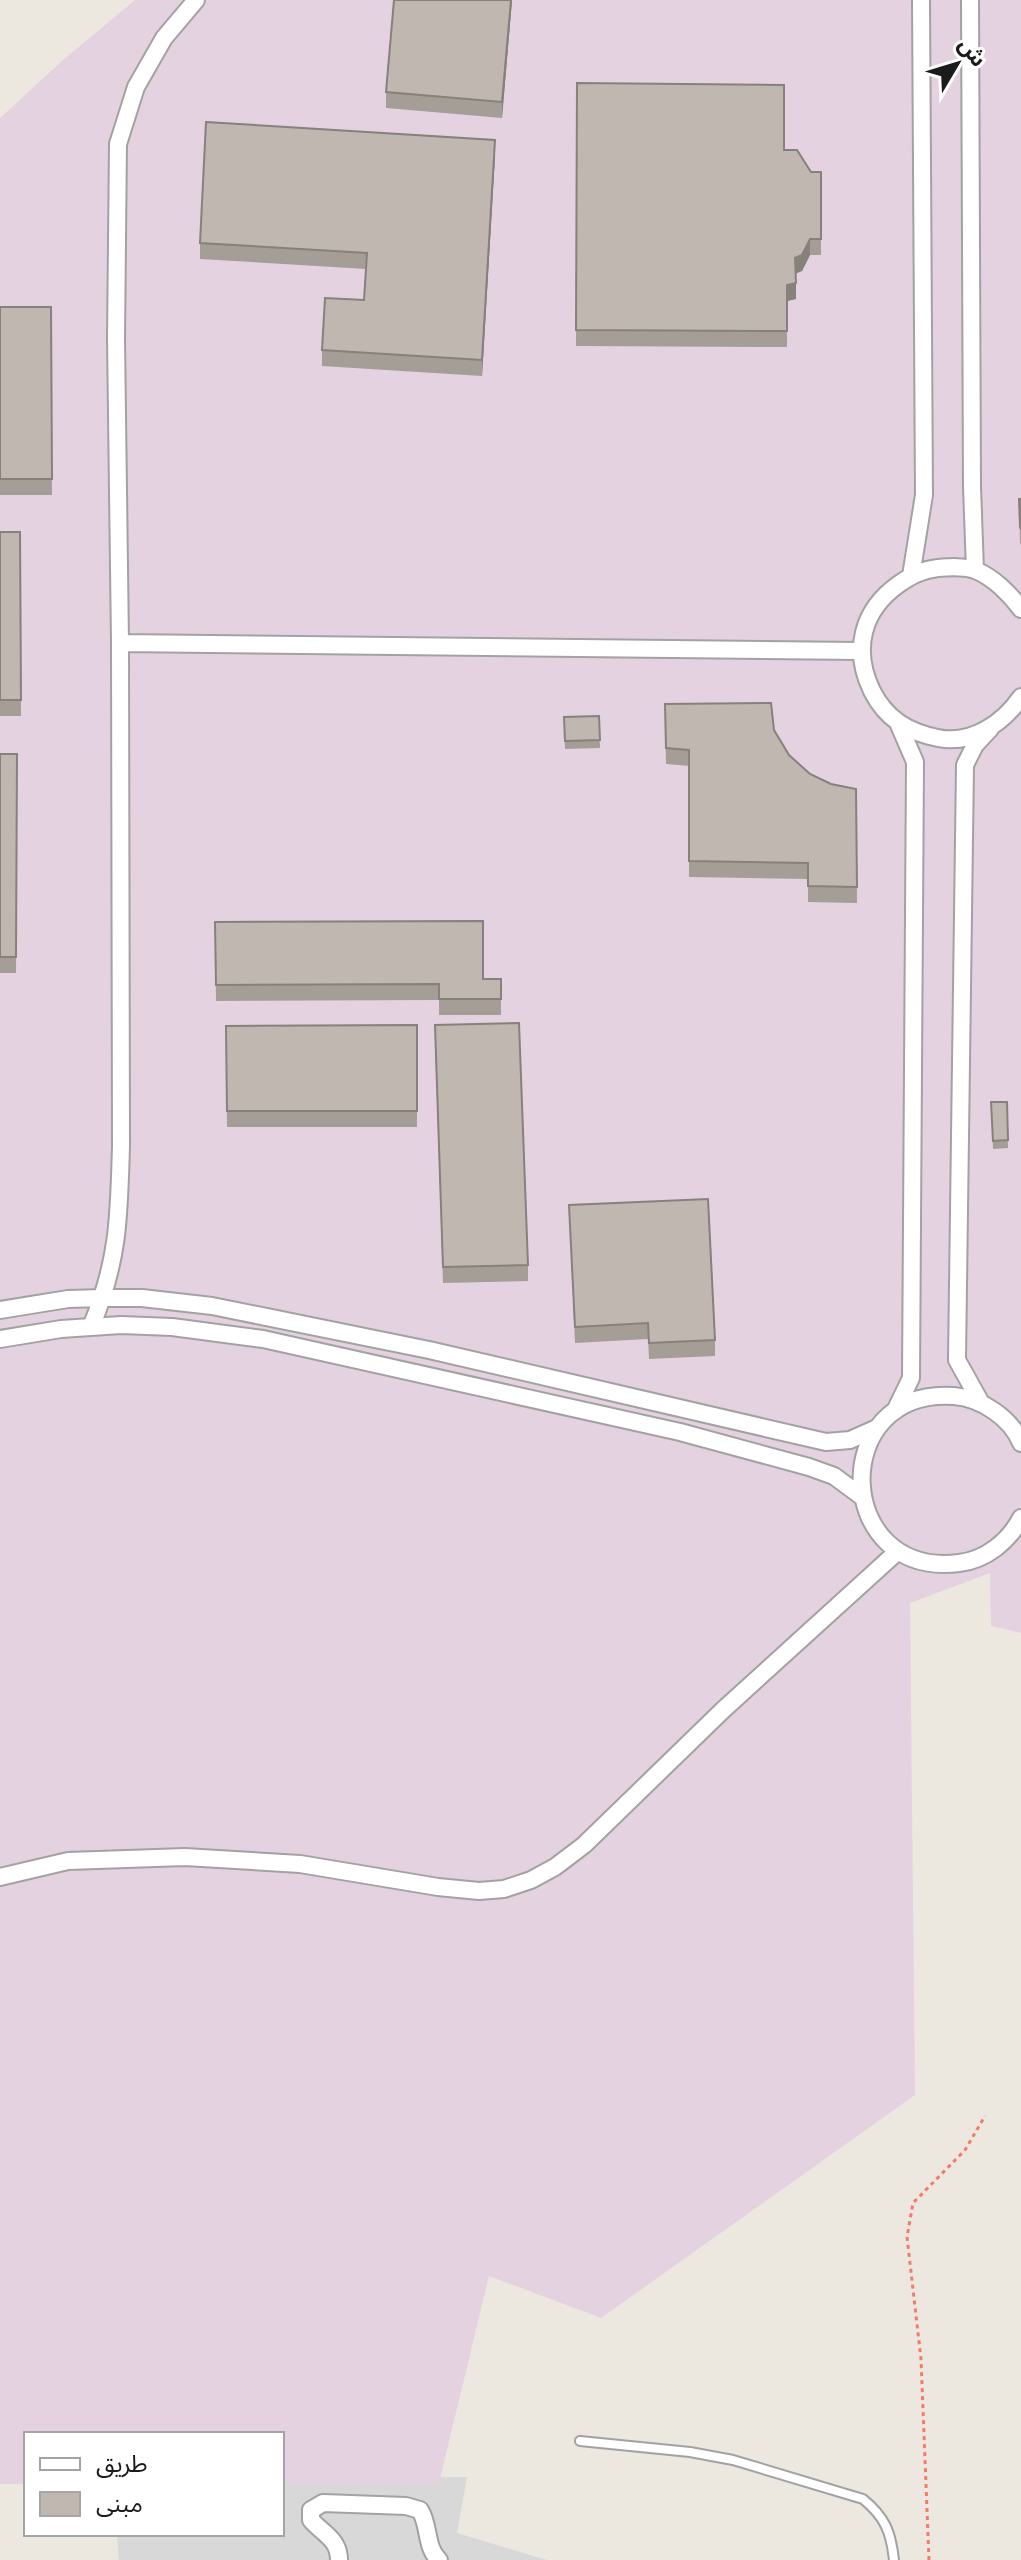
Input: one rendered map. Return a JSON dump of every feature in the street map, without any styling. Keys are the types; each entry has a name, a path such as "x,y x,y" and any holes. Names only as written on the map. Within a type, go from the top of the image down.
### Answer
{"street":[{"path":"91,1327 113,1265 119,1229 118,144 136,87 164,38 196,0"},
{"path":"911,576 924,495 921,0"},
{"path":"970,0 975,570"},
{"path":"990,729 969,737 943,739 916,733 899,725 880,706 863,673 861,651 865,626 883,596 924,570 954,567 975,570 1009,593 1021,609"},
{"path":"120,643 861,651"},
{"path":"981,1403 957,1360 965,765 975,745 1010,712 1021,697"},
{"path":"895,1411 911,1378 915,762 899,725"},
{"path":"0,1310 68,1299 103,1298 142,1298 212,1306 429,1350 826,1442 850,1440 877,1428"},
{"path":"0,1339 91,1327 172,1327 263,1339 680,1432 809,1467 834,1476 861,1496"},
{"path":"1021,1443 1003,1417 981,1403 960,1396 918,1398 895,1411 877,1428 866,1448 860,1472 861,1496 881,1536 898,1551 920,1561 956,1564 990,1553 1015,1534 1021,1518"},
{"path":"0,1877 68,1861 185,1857 300,1864 479,1891 504,1889 531,1880 584,1845 723,1710 898,1551"},
{"path":"339,2560 339,2547 309,2514 323,2503 406,2506 420,2510 427,2525 430,2547 439,2560"}],"lane":[{"path":"580,2441 690,2452 733,2460 863,2499 879,2512 889,2533 894,2560"}],"path":[{"path":"929,2560 921,2359 907,2237 913,2203 965,2150 985,2116"}],"shaded area":[{"path":"135,0 1021,0 1021,1633 991,1626 990,1573 910,1603 915,2095 601,2318 489,2276 439,2483 284,2483 284,2432 24,2432 24,2484 0,2484 0,118"},
{"path":"467,2477 457,2533 547,2560 119,2560 117,2536 284,2536 284,2478"}],"building":[{"path":"394,0 511,0 502,102 386,92"},
{"path":"577,83 784,85 784,150 797,150 811,172 821,172 821,239 810,239 802,255 795,258 796,283 787,285 787,331 576,330"},
{"path":"206,122 495,140 482,360 322,350 325,298 364,300 367,253 200,243"},
{"path":"0,307 51,307 52,479 0,479"},
{"path":"1021,499 1021,529 1020,527"},
{"path":"0,532 20,532 21,700 0,700"},
{"path":"771,703 774,730 789,755 810,774 831,784 856,789 857,887 808,886 808,863 689,861 689,750 666,748 665,704"},
{"path":"599,716 600,740 565,741 564,717"},
{"path":"0,754 17,754 16,957 0,957"},
{"path":"483,921 483,979 501,979 501,999 439,999 439,984 216,985 215,922"},
{"path":"519,1023 528,1265 443,1267 435,1025"},
{"path":"417,1025 417,1111 227,1111 226,1026"},
{"path":"991,1102 1007,1102 1008,1140 993,1141"},
{"path":"708,1199 715,1340 649,1343 648,1323 575,1327 569,1205"}]}
